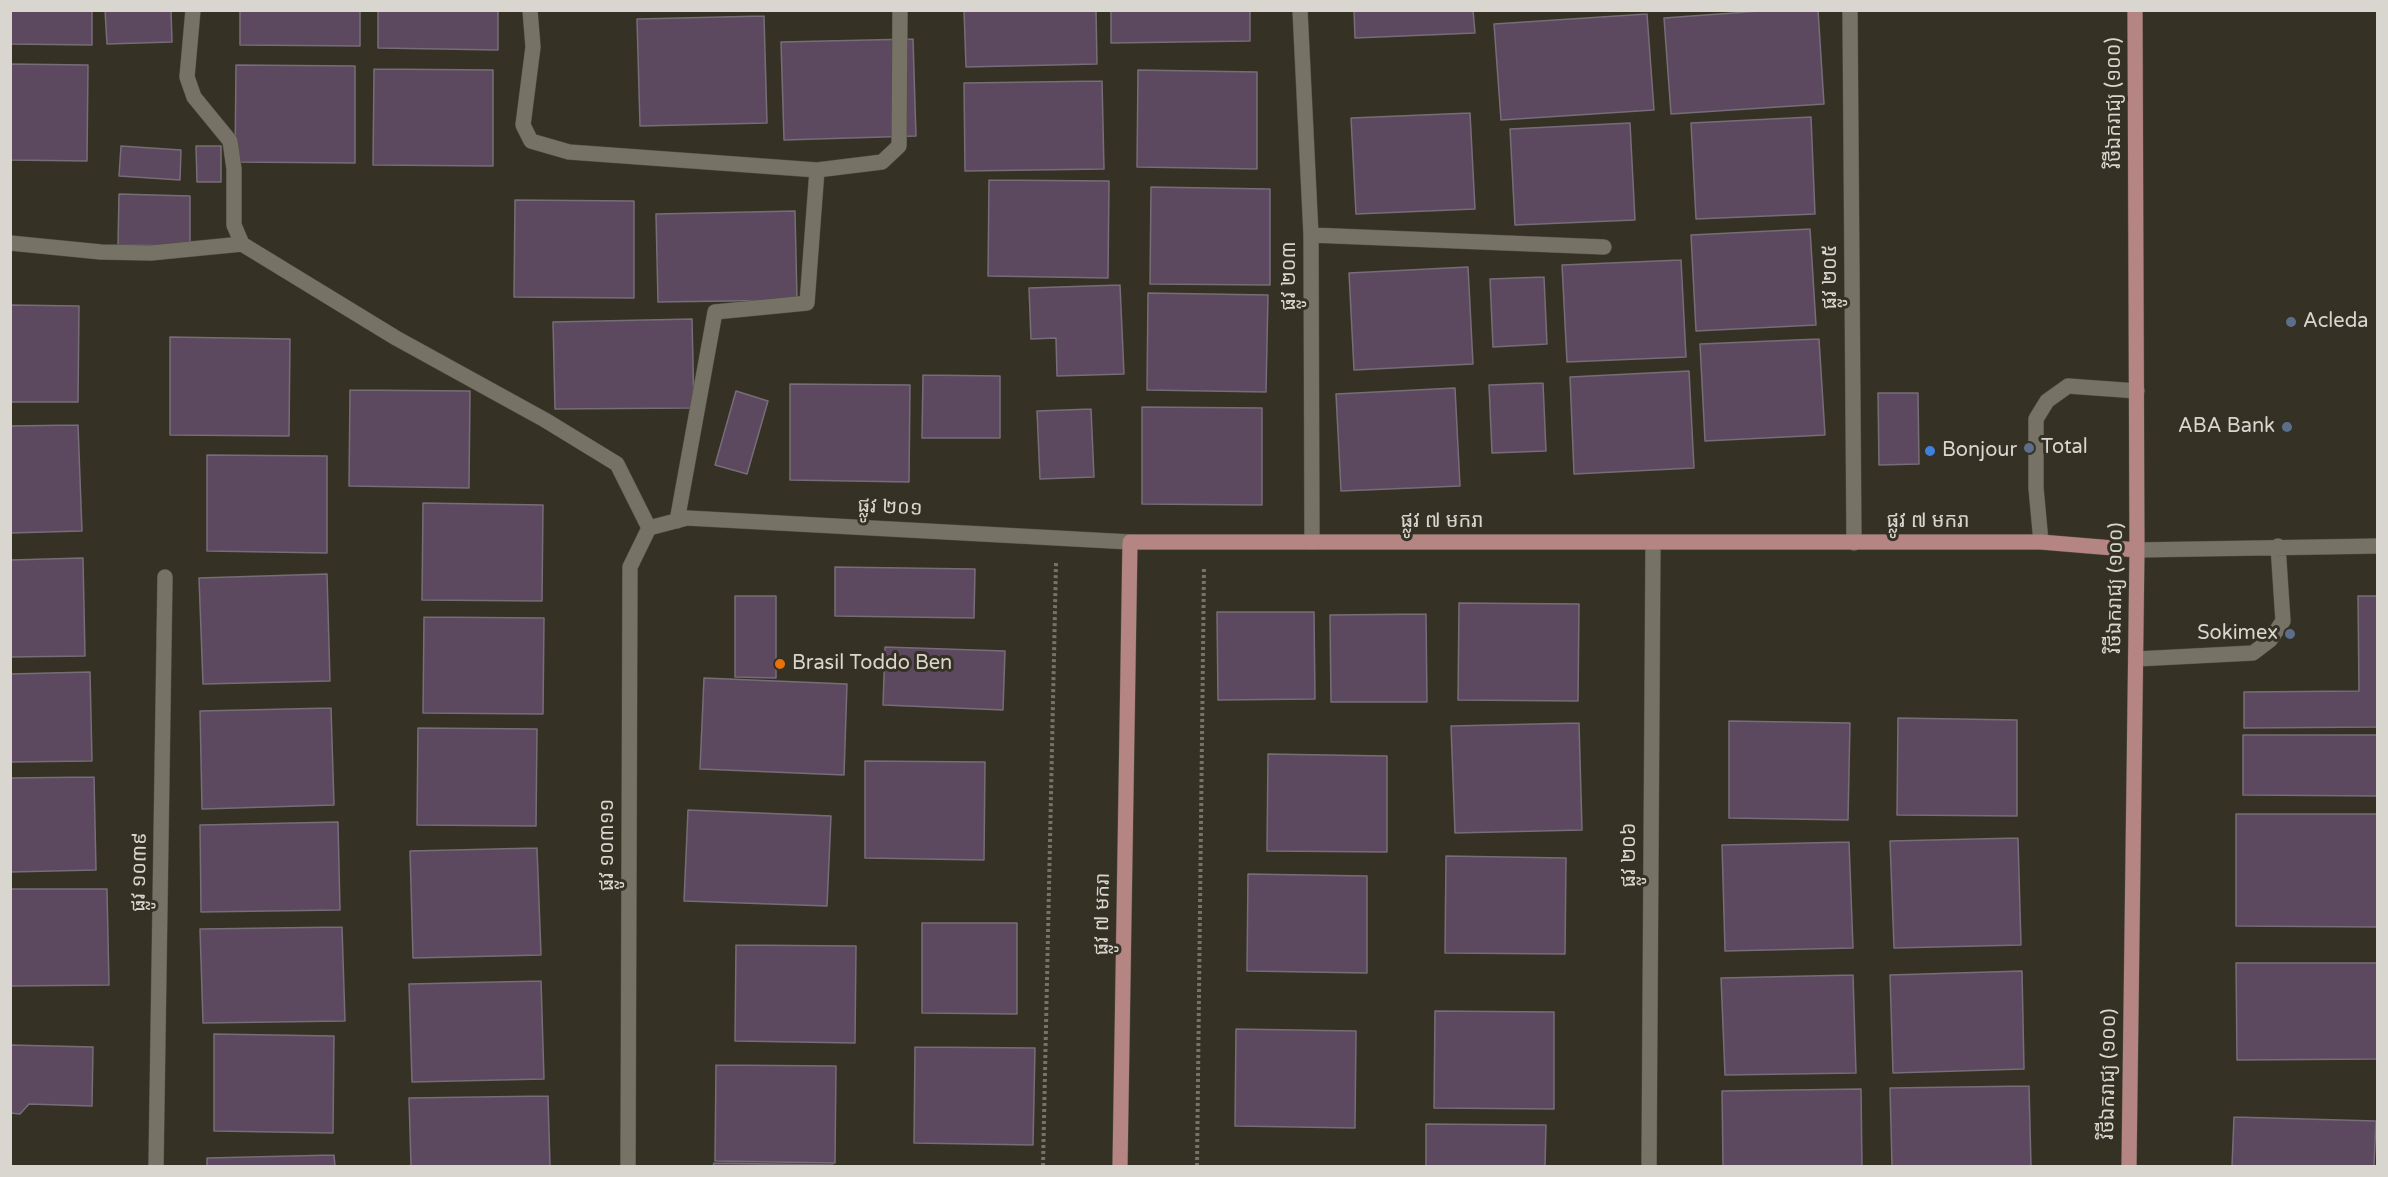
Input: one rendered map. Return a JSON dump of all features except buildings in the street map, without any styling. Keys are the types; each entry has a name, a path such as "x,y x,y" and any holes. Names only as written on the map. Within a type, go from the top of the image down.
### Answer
{"main road":[{"name":"វិថីឯករាជ្យ (១០០)","path":"2129,1167 2138,550 2135,10"},
{"name":"ផ្លូវ ៧ មករា","path":"1120,1167 1130,542 2041,542 2138,550"}],"street":[{"path":"193,10 187,77 194,97 230,141 234,169 234,225 242,244 396,338 545,420 617,464 649,528"},
{"path":"530,10 533,48 522,125 531,141 569,152 817,170 882,162 899,146 900,10"},
{"name":"ផ្លូវ ២០៣","path":"1300,10 1311,235 1312,542"},
{"name":"ផ្លូវ ២០៥","path":"1850,10 1854,543"},
{"path":"677,520 715,312 807,303 817,170"},
{"path":"1311,235 1604,247"},
{"path":"10,243 101,252 151,253 242,244"},
{"path":"2041,542 2036,488 2036,419 2047,401 2068,386 2137,391"},
{"name":"ផ្លូវ ២០១","path":"649,528 687,518 1130,542"},
{"name":"ផ្លូវ ១០៣១១","path":"628,1167 630,567 649,528"},
{"name":"ផ្លូវ ២០៦","path":"1649,1167 1653,543"},
{"path":"2136,659 2253,653 2270,640 2283,621 2278,546"},
{"name":"ផ្លូវ ៧ មករា","path":"2138,550 2378,546"},
{"name":"ផ្លូវ ១០៣៩","path":"156,1167 165,577"}],"path":[{"path":"1043,1167 1056,538"},
{"path":"1197,1167 1205,542"}],"place":[{"name":"Acleda","path":"2291,322"},
{"name":"ABA Bank","path":"2287,427"},
{"name":"Total","path":"2029,448"},
{"name":"Bonjour","path":"1930,451"},
{"name":"Sokimex","path":"2290,634"},
{"name":"Brasil Toddo Ben","path":"780,664"}]}
